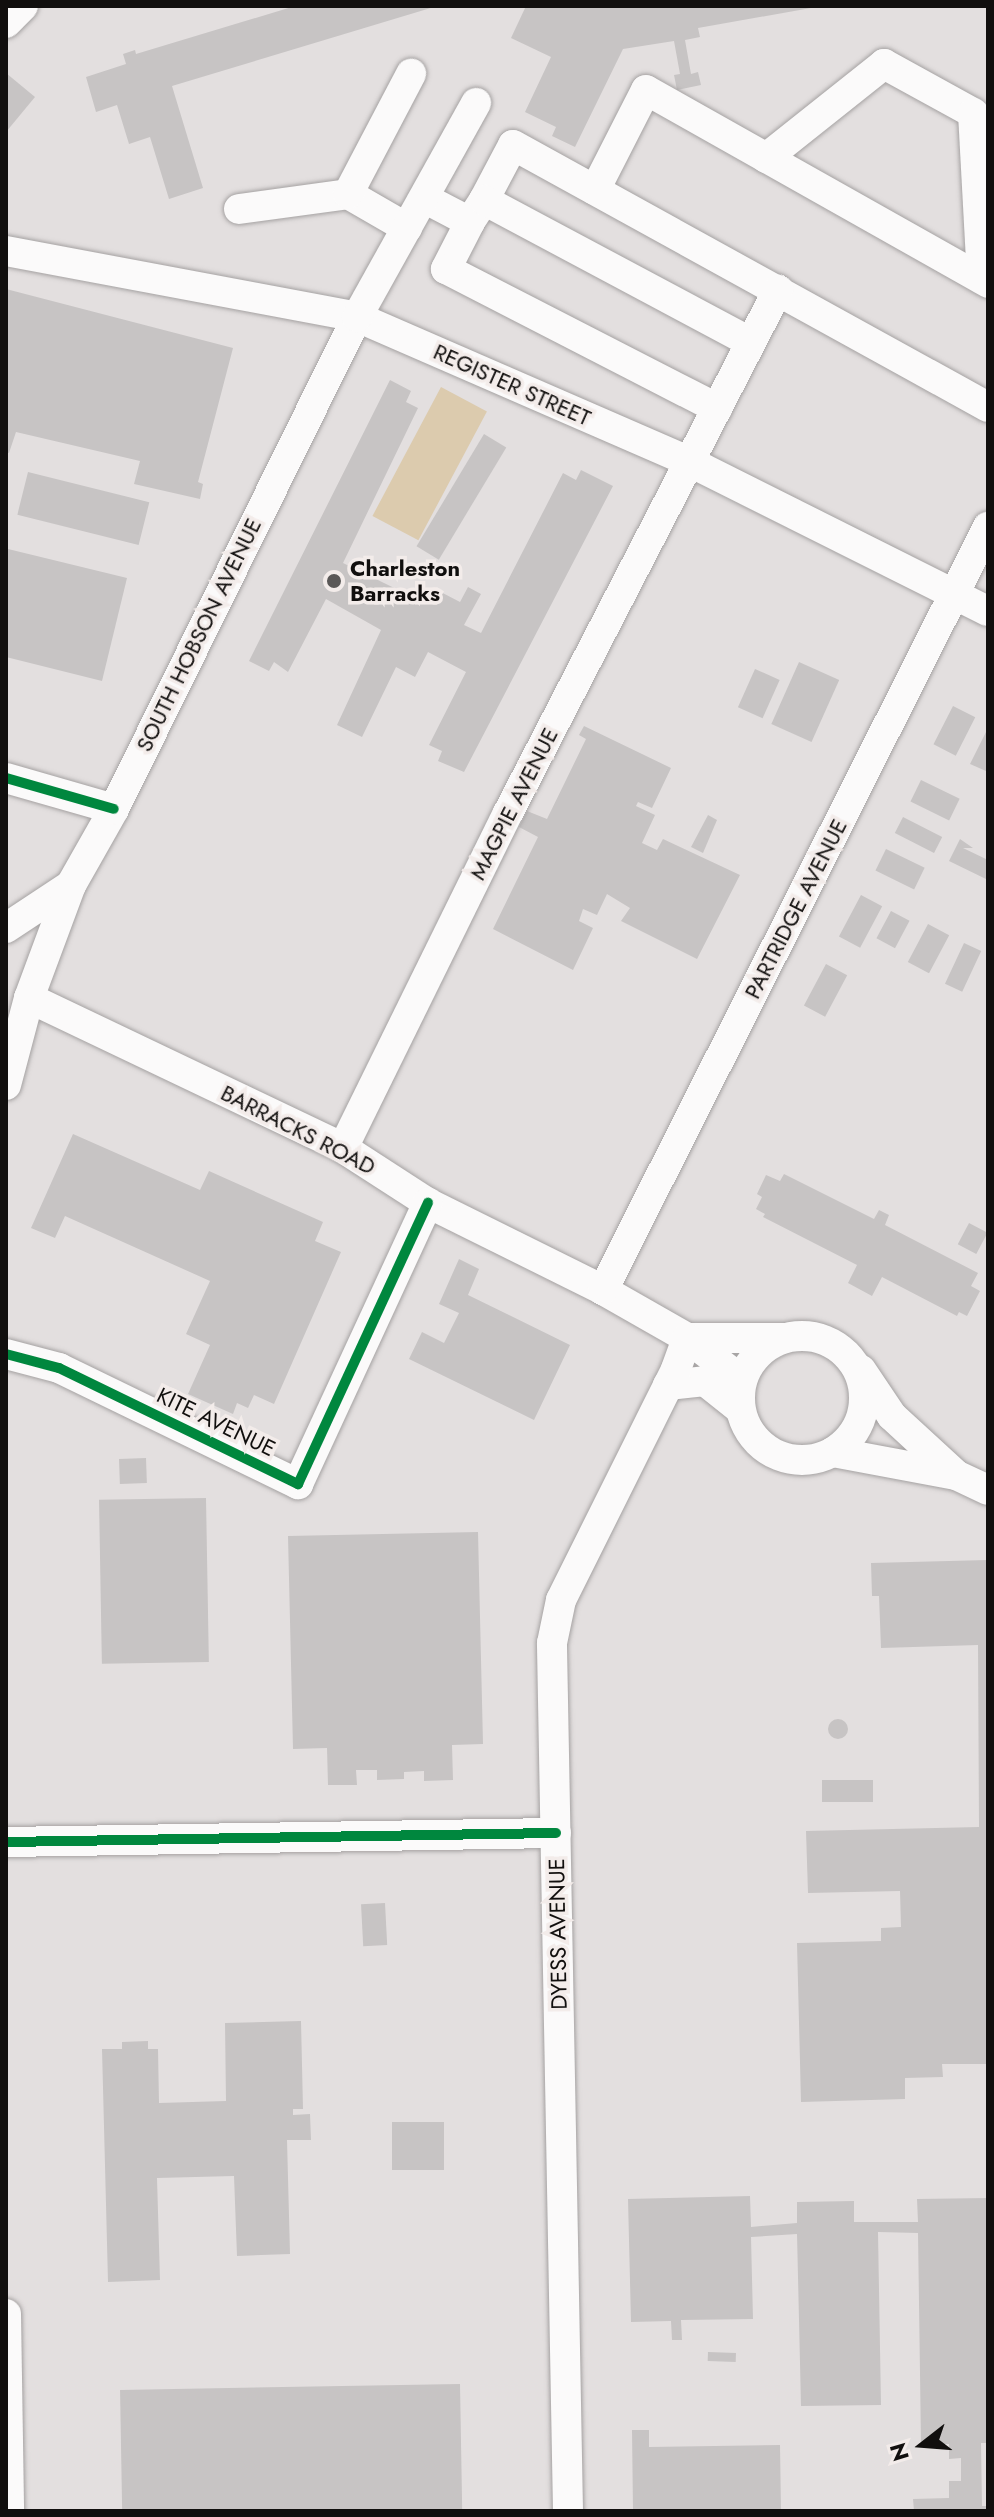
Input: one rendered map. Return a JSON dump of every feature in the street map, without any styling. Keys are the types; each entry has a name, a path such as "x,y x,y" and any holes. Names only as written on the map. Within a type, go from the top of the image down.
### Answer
{"street":[{"path":"6,23 23,6"},
{"path":"766,158 884,64 973,113 985,281"},
{"path":"348,194 411,74"},
{"path":"595,190 646,90 985,281"},
{"name":"SOUTH HOBSON AVENUE","path":"6,1085 29,998 71,885 114,809 357,317 476,103"},
{"path":"717,408 446,269 513,145 988,407"},
{"path":"239,209 348,194 407,228"},
{"path":"424,198 477,211 750,342"},
{"name":"REGISTER STREET","path":"6,251 357,317 690,462 988,611"},
{"name":"MAGPIE AVENUE","path":"343,1148 508,813 778,290"},
{"name":"PARTRIDGE AVENUE","path":"603,1290 988,527"},
{"path":"6,778 114,809"},
{"path":"6,928 71,885"},
{"name":"BARRACKS ROAD","path":"29,998 343,1148 428,1203 603,1290 687,1338 785,1338"},
{"name":"KITE AVENUE","path":"6,1354 59,1368 298,1484 428,1203"},
{"path":"853,1361 862,1380 865,1402 859,1423 849,1440 833,1452 815,1459 795,1460 775,1455 759,1444 747,1428 741,1394 757,1353 785,1338 818,1337 837,1346 853,1361 876,1388 892,1416 956,1475"},
{"path":"687,1338 741,1394"},
{"name":"DYESS AVENUE","path":"568,2511 552,1643 561,1600 668,1385 687,1338"},
{"path":"668,1385 705,1381 741,1394"},
{"path":"833,1452 956,1475 988,1490"},
{"path":"6,1842 556,1833"},
{"path":"6,2314 9,2511"}],"shaded area":[{"path":"441,387 487,411 418,540 372,516"}],"building":[{"path":"295,6 434,7 172,86 203,188 169,199 150,137 129,144 117,105 96,112 86,77 126,64 123,54 135,50 136,54"},
{"path":"526,6 811,8 698,28 700,37 685,40 691,74 698,72 701,85 677,90 674,75 680,74 674,41 623,49 575,147 552,136 556,127 525,112 551,57 511,38"},
{"path":"6,73 35,97 6,132"},
{"path":"6,289 233,348 198,482 203,484 200,499 134,484 140,461 16,432 9,453 6,452"},
{"name":"Charleston Barracks","path":"390,380 411,391 406,402 418,408 343,563 425,603 433,588 460,602 468,587 481,594 464,625 481,633 563,473 576,480 581,470 613,486 464,772 438,761 442,751 429,745 466,672 428,652 415,677 396,667 362,737 337,725 381,630 326,599 288,672 274,662 269,671 249,661"},
{"path":"484,434 506,447 439,560 417,546"},
{"path":"28,472 149,502 139,545 17,515"},
{"path":"8,549 127,578 102,681 6,657"},
{"path":"799,662 839,680 812,742 771,724"},
{"path":"755,669 780,680 763,718 738,707"},
{"path":"953,706 975,717 956,756 933,744"},
{"path":"584,726 671,768 652,808 638,802 636,806 655,815 642,843 657,850 663,839 740,875 697,959 621,921 630,908 607,894 597,915 583,909 579,921 593,928 573,970 493,929 538,837 519,827 527,811 547,819 586,739 579,735"},
{"path":"988,728 988,767 986,771 970,764"},
{"path":"921,780 960,799 949,820 910,802"},
{"path":"708,815 717,820 703,853 691,847"},
{"path":"903,817 942,837 934,853 895,833"},
{"path":"960,839 973,848 963,848 988,860 988,880 949,861"},
{"path":"886,849 925,868 914,889 875,871"},
{"path":"861,895 882,906 860,948 839,936"},
{"path":"891,911 910,921 895,948 876,938"},
{"path":"928,924 949,935 929,973 908,962"},
{"path":"964,943 981,951 962,992 945,984"},
{"path":"826,964 847,975 825,1017 804,1005"},
{"path":"73,1134 200,1190 209,1171 323,1222 315,1241 341,1252 274,1404 254,1395 248,1408 237,1403 233,1414 188,1394 210,1345 186,1334 210,1281 65,1216 55,1238 31,1228"},
{"path":"784,1174 874,1219 879,1210 889,1215 885,1225 978,1273 971,1286 980,1291 967,1316 959,1312 957,1316 882,1277 872,1296 848,1283 857,1265 763,1217 765,1214 756,1209 762,1197 757,1194 766,1175 780,1181"},
{"path":"969,1223 988,1233 976,1254 958,1244"},
{"path":"459,1259 479,1269 468,1295 570,1345 534,1420 409,1359 422,1332 444,1343 459,1313 439,1304"},
{"path":"146,1458 147,1483 120,1484 119,1459"},
{"path":"206,1498 209,1662 102,1664 99,1500"},
{"path":"478,1532 483,1744 452,1745 453,1780 424,1781 424,1771 404,1772 404,1779 377,1780 377,1770 356,1770 357,1785 328,1785 327,1748 293,1749 288,1536"},
{"path":"988,1560 988,2064 942,2064 943,2077 905,2078 905,2099 801,2102 797,1943 881,1941 881,1928 901,1927 900,1891 808,1893 806,1831 979,1827 978,1645 881,1648 879,1596 872,1596 871,1563"},
{"path":"838,1719 845,1722 848,1729 845,1736 838,1739 831,1736 828,1729 831,1722"},
{"path":"822,1780 873,1780 873,1802 822,1802"},
{"path":"385,1903 387,1945 363,1946 361,1904"},
{"path":"301,2021 303,2109 293,2109 293,2115 310,2114 311,2140 287,2140 290,2254 237,2256 234,2176 157,2178 160,2280 108,2282 102,2049 122,2049 122,2042 148,2041 148,2049 158,2049 159,2103 226,2101 225,2023"},
{"path":"392,2122 444,2122 444,2170 392,2170"},
{"path":"750,2196 751,2227 797,2223 797,2202 854,2201 854,2222 918,2222 917,2199 988,2198 988,2443 981,2443 982,2506 988,2506 988,2511 914,2511 913,2499 949,2498 949,2481 961,2481 961,2458 949,2459 949,2444 921,2444 918,2233 878,2232 881,2405 801,2406 797,2234 751,2237 753,2319 681,2320 682,2340 672,2340 671,2321 631,2322 628,2199"},
{"path":"708,2352 736,2353 736,2362 708,2361"},
{"path":"460,2384 462,2511 122,2511 120,2390"},
{"path":"632,2430 649,2430 649,2447 780,2445 781,2511 633,2511"}],"cycle path":[{"path":"6,778 114,809"},
{"path":"6,1354 59,1368 298,1484 428,1203"},
{"path":"6,1842 556,1833"}],"place":[{"name":"Charleston Barracks","path":"334,581"}]}
